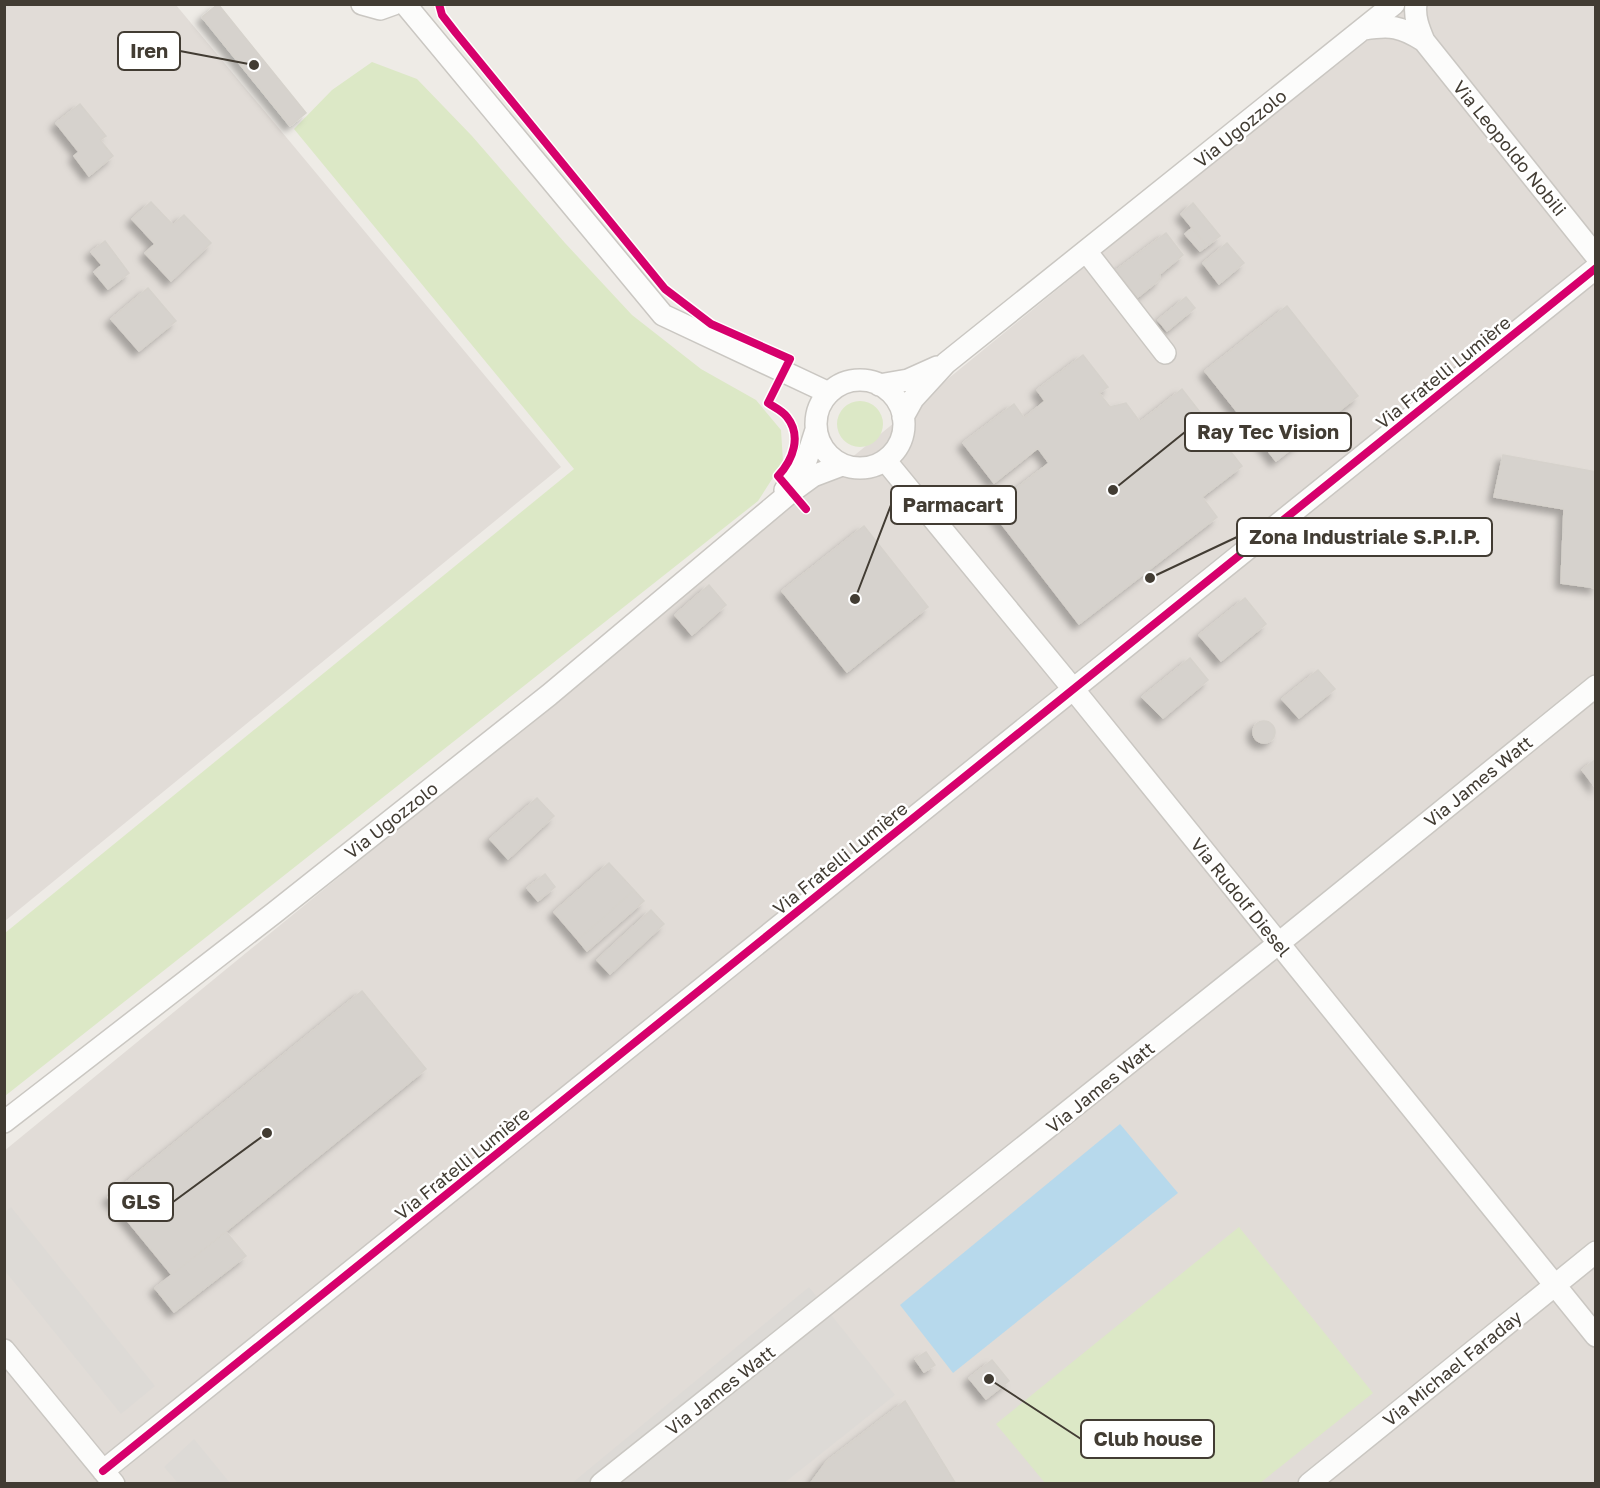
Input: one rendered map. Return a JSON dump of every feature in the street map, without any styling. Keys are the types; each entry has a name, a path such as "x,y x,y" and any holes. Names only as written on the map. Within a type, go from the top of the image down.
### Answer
{"street":[{"path":"362,4 380,9 394,4"},
{"path":"405,4 663,315 829,393"},
{"name":"Via Ugozzolo","path":"903,417 913,399 946,363 1394,4"},
{"path":"1416,4 1418,25 1424,41"},
{"path":"1364,29 1382,26 1401,28 1424,41"},
{"name":"Via Leopoldo Nobili","path":"1424,41 1596,256"},
{"path":"1086,251 1165,353"},
{"name":"Via Fratelli Lumière","path":"108,1477 1596,268"},
{"name":"Via Ugozzolo","path":"879,385 908,380 946,363"},
{"path":"853,381 866,381 879,385 890,393 903,417 900,441 894,452 885,460 864,468 842,465 820,444 816,430 818,410 829,393 840,385 853,381"},
{"name":"Via Ugozzolo","path":"770,509 807,458 816,430"},
{"name":"Via Rudolf Diesel","path":"885,460 1074,690 1596,1336"},
{"name":"Via Ugozzolo","path":"4,1122 274,913 549,695 770,509 813,476 842,465"},
{"name":"Via James Watt","path":"601,1484 1279,944 1596,686"},
{"name":"Via Michael Faraday","path":"1309,1484 1596,1252"},
{"path":"4,1350 108,1477"}],"shaded area":[{"path":"5,5 176,5 561,467 5,921"},
{"path":"1405,5 1595,5 1595,1483 5,1483 4,1151"},
{"path":"11,1207 155,1386 121,1414 5,1271 5,1212"},
{"path":"809,1287 895,1395 784,1483 571,1484"},
{"path":"194,1439 230,1483 178,1483 164,1467"}],"green space":[{"path":"372,62 417,79 472,136 565,243 632,315 701,369 756,400 781,430 783,462 758,501 5,1096 5,933 574,469 294,129 332,90"},
{"path":"860,401 876,408 883,424 876,440 860,447 844,440 837,424 844,408"},
{"path":"1239,1227 1373,1393 1260,1483 1045,1483 996,1424"}],"water":[{"path":"1120,1124 1178,1193 953,1373 900,1305"}],"building":[{"path":"218,4 306,113 290,126 202,17"},
{"path":"80,104 106,136 100,140 113,156 89,176 74,156 79,152 56,123"},
{"path":"151,202 173,225 184,215 211,243 171,281 145,253 155,244 132,219"},
{"path":"1193,203 1220,236 1207,246 1181,214"},
{"path":"1192,228 1207,246 1200,251 1185,234"},
{"path":"1166,233 1183,255 1160,274 1159,280 1138,297 1115,271"},
{"path":"105,241 129,273 108,289 94,272 102,265 91,252"},
{"path":"1227,243 1244,263 1219,284 1203,263"},
{"path":"148,288 176,321 139,351 111,319"},
{"path":"1186,297 1195,308 1167,331 1158,320"},
{"path":"1287,306 1358,396 1276,461 1205,371"},
{"path":"1083,355 1108,387 1099,393 1110,407 1126,403 1140,422 1182,389 1242,466 1202,497 1217,517 1079,624 990,509 1049,463 1038,448 994,483 963,443 1014,404 1024,418 1045,401 1037,390"},
{"path":"1503,455 1596,472 1596,588 1561,583 1564,509 1494,497"},
{"path":"864,526 928,607 847,672 782,591"},
{"path":"709,585 726,605 692,635 675,615"},
{"path":"1245,598 1266,624 1221,661 1199,635"},
{"path":"1190,658 1208,680 1163,718 1142,697"},
{"path":"1318,670 1335,689 1299,718 1282,699"},
{"path":"1264,721 1274,728 1275,732 1268,742 1264,743 1254,736 1253,732 1260,722"},
{"path":"1596,759 1596,788 1582,770"},
{"path":"537,798 554,816 508,859 490,839"},
{"path":"609,863 634,890 578,940 554,912"},
{"path":"545,874 555,887 538,901 527,888"},
{"path":"634,890 644,901 587,951 578,940"},
{"path":"651,910 664,924 610,974 597,960"},
{"path":"362,991 426,1069 172,1275 108,1197"},
{"path":"226,1232 246,1256 174,1312 155,1288"},
{"path":"926,1352 935,1365 924,1372 915,1359"},
{"path":"992,1360 1009,1381 986,1399 969,1378"},
{"path":"905,1401 956,1484 810,1484 827,1461"}],"cycle path":[{"path":"439,4 442,15 456,33 665,289 711,324 790,359 768,403 781,411 792,424 794,448 788,463 778,476 806,509"},
{"path":"103,1471 1596,268"}],"place":[{"name":"Iren","path":"254,65"},
{"name":"Ray Tec Vision","path":"1113,490"},
{"name":"Zona Industriale S.P.I.P.","path":"1150,578"},
{"name":"Parmacart","path":"855,599"},
{"name":"GLS","path":"267,1133"},
{"name":"Club house","path":"989,1379"}]}
